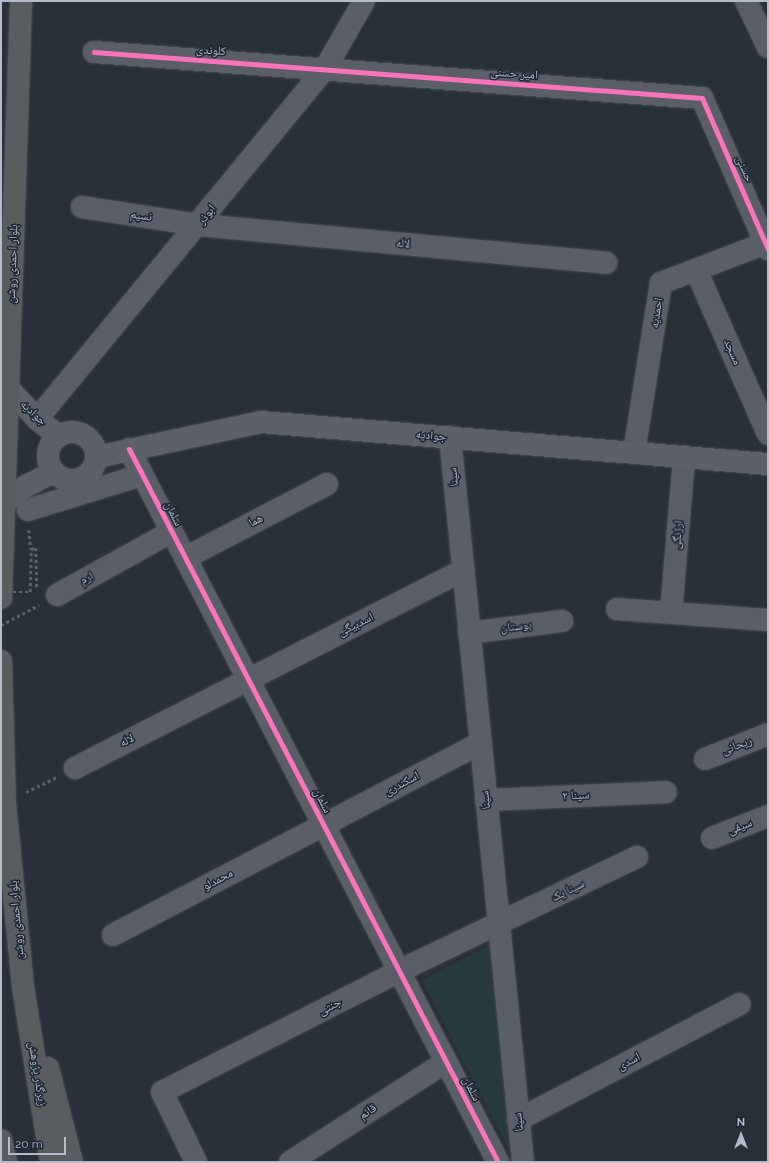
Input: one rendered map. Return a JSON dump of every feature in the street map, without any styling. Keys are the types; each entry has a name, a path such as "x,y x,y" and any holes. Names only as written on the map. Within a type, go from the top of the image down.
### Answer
{"highway":[{"name":"بلوار احمدی روشن","path":"1,598 21,1"},
{"name":"بلوار احمدی روشن","path":"1,661 6,802 23,987"},
{"name":"زیرگذر پژوهش","path":"23,987 51,1162"},
{"path":"23,987 62,1116 72,1162"},
{"path":"1,1140 6,1162"}],"main road":[{"name":"جوادیه","path":"9,389 38,419 59,436"},
{"name":"جوادیه","path":"97,457 261,422 768,464"},
{"path":"80,433 92,442 97,457 94,468 86,476 75,480 64,479 54,472 48,453 59,436 80,433"},
{"path":"5,502 26,486 54,472"}],"street":[{"name":"ابوذر","path":"38,419 200,225 325,69 364,1"},
{"path":"746,1 767,41"},
{"name":"کلوندی","path":"94,52 325,69"},
{"name":"امیر حسنی","path":"325,69 702,98"},
{"name":"حسنی","path":"702,98 767,246"},
{"name":"نسیم","path":"82,207 200,225"},
{"name":"لاله","path":"200,225 606,263"},
{"name":"احمدیه","path":"634,453 662,284 696,270 767,246"},
{"name":"مسجد","path":"696,270 768,434"},
{"name":"سینا","path":"450,437 523,1162"},
{"name":"سلمان","path":"129,450 498,1162"},
{"name":"ارژنگی","path":"671,613 684,457"},
{"path":"28,510 142,475"},
{"name":"هما","path":"185,558 327,484"},
{"name":"ارم","path":"44,595 172,532"},
{"name":"اسدبیگی","path":"248,680 463,570"},
{"path":"617,609 768,620"},
{"name":"بوستان","path":"469,633 562,621"},
{"name":"لاله","path":"75,768 248,680"},
{"name":"ریحانی","path":"705,759 768,734"},
{"name":"اسکندری","path":"323,825 481,743"},
{"name":"سینا ۲","path":"486,800 666,792"},
{"name":"سیفی","path":"712,838 768,816"},
{"name":"محمدلو","path":"113,935 323,825"},
{"name":"سینا یک","path":"499,924 638,857"},
{"name":"جنتی","path":"196,1162 162,1092 399,971 499,924"},
{"name":"اسدی","path":"518,1120 740,1004"},
{"name":"قائم","path":"290,1162 446,1062"}],"path":[{"path":"1,592 30,592 28,510"},
{"path":"1,625 37,606 44,595 36,548 30,549"},
{"path":"37,606 44,595"},
{"path":"6,802 75,768"}],"green space":[{"path":"490,945 510,1151 422,980"}],"cycle path":[{"path":"94,52 702,98 768,249"},
{"path":"129,449 498,1162"}]}
